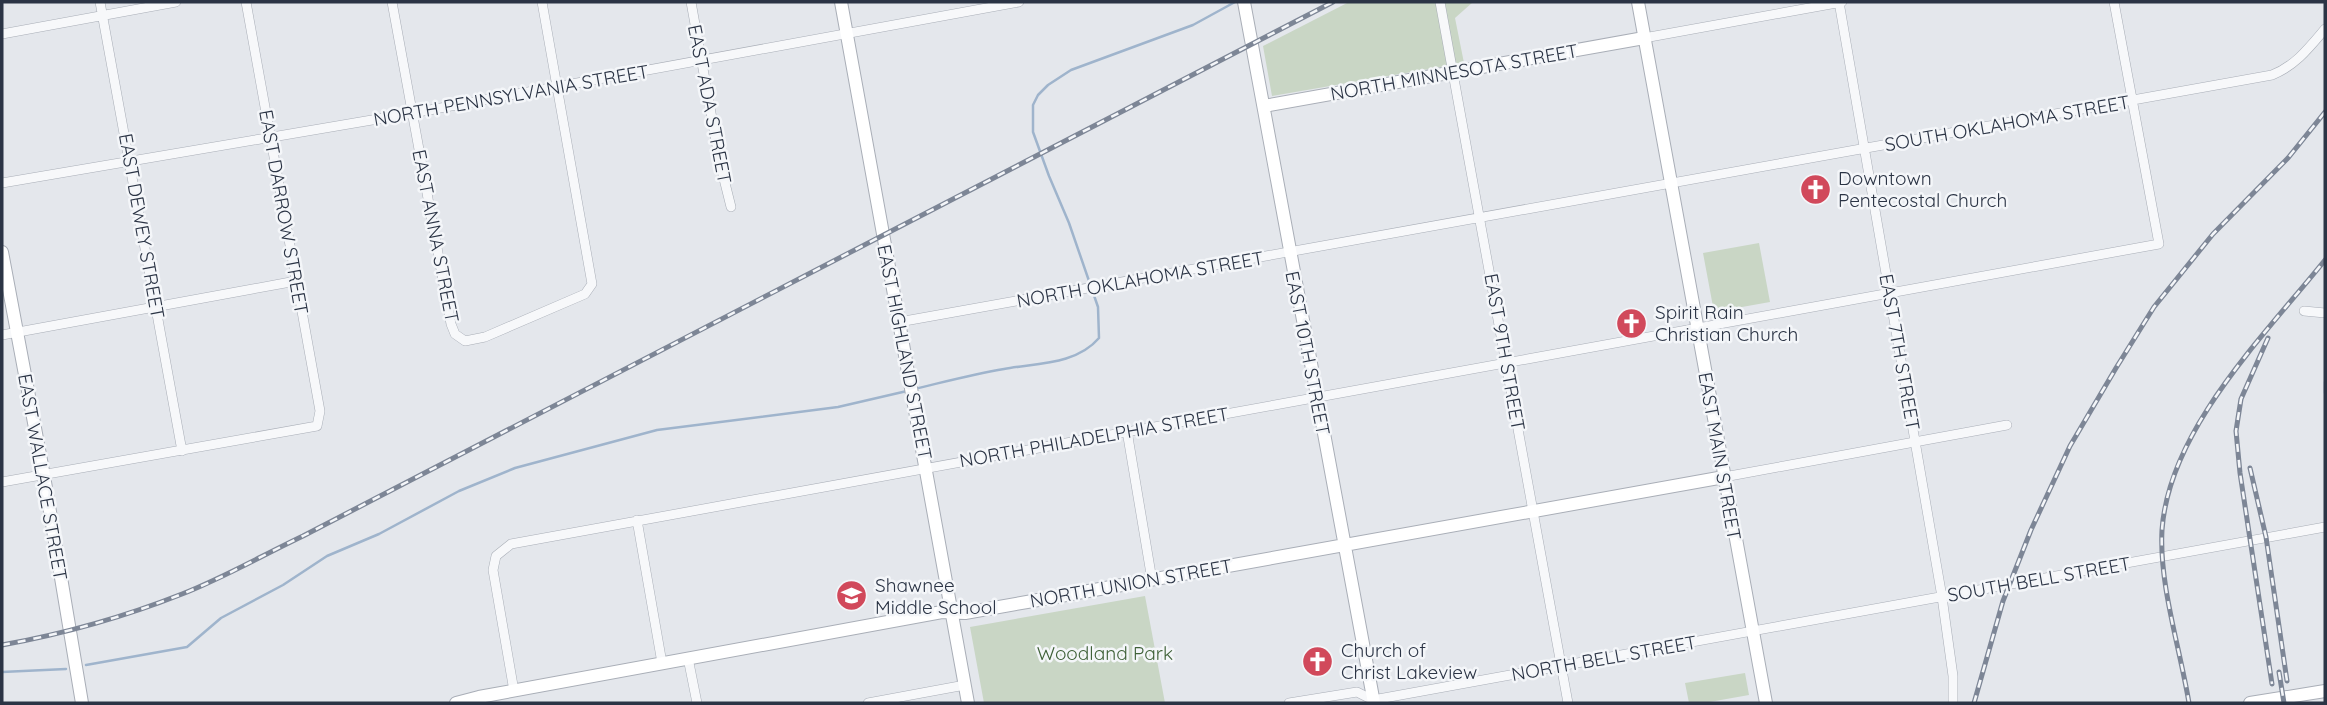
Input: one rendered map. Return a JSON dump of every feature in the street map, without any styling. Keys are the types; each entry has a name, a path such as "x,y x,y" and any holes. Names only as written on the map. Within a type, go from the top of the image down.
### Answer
{"street":[{"name":"EAST DEWEY STREET","path":"100,2 182,451"},
{"path":"2,33 176,2"},
{"name":"EAST DARROW STREET","path":"182,451 307,430 317,426 319,422 320,411 246,2"},
{"name":"EAST ANNA STREET","path":"392,2 451,324 455,334 465,341 485,337 585,294 592,284 556,86"},
{"path":"542,2 556,86"},
{"name":"EAST ADA STREET","path":"691,2 731,207"},
{"name":"EAST HIGHLAND STREET","path":"841,2 968,703"},
{"name":"NORTH PENNSYLVANIA STREET","path":"2,183 414,113 1018,2"},
{"name":"EAST 10TH STREET","path":"1244,2 1372,702"},
{"name":"EAST 9TH STREET","path":"1440,2 1568,703"},
{"name":"EAST MAIN STREET","path":"1638,2 1766,703"},
{"path":"1644,38 1840,2"},
{"name":"EAST 7TH STREET","path":"1840,2 1942,597 1953,676 1953,703"},
{"path":"2114,2 2131,100"},
{"name":"SOUTH OKLAHOMA STREET","path":"1671,183 2272,75 2294,63 2325,29"},
{"name":"NORTH MINNESOTA STREET","path":"1264,106 1644,38"},
{"name":"NORTH PHILADELPHIA STREET","path":"514,691 493,570 496,556 511,544 2158,244 2131,100"},
{"name":"NORTH OKLAHOMA STREET","path":"899,322 1671,183"},
{"name":"EAST WALLACE STREET","path":"2,252 44,476 82,703"},
{"path":"2,335 296,281"},
{"path":"2304,311 2325,313"},
{"path":"1724,477 2007,425"},
{"path":"1127,431 1152,580"},
{"path":"2,482 182,451"},
{"name":"NORTH UNION STREET","path":"456,703 942,612 965,612 1152,580 1724,477"},
{"path":"638,520 662,663"},
{"name":"SOUTH BELL STREET","path":"1752,631 2325,527"},
{"name":"NORTH BELL STREET","path":"1289,703 1357,692 1372,702 1752,631"},
{"path":"688,658 696,703"},
{"path":"868,703 965,685"},
{"path":"2250,703 2325,691"}],"green space":[{"path":"1349,2 1473,2 1455,18 1464,63 1272,96 1263,46"},
{"path":"1759,243 1770,302 1714,312 1703,253"},
{"name":"Woodland Park","path":"1145,596 1165,703 984,703 970,627"},
{"path":"1745,673 1749,695 1689,703 1685,683"}],"waterway":[{"path":"914,389 982,373 1067,358 1090,347 1099,338 1098,307 1033,132 1033,105 1048,85 1071,70 1193,25 1235,2"},
{"path":"2325,382 2325,393"},
{"path":"86,665 187,647 221,618 283,585 327,556 379,534 459,491 515,468 657,430 838,407 907,391"},
{"path":"2,672 66,669"}],"railway":[{"path":"2,645 48,636 116,617 182,594 228,574 1333,2"},
{"path":"1974,703 2003,601 2031,530 2070,446 2116,368 2154,307 2213,234 2288,158 2325,112"},
{"path":"2189,703 2171,616 2162,551 2162,530 2169,492 2182,456 2224,385 2325,260"},
{"path":"2268,338 2241,399 2236,431 2272,684"},
{"path":"2250,468 2266,537 2287,681"},
{"path":"2279,672 2284,703"}],"place":[{"name":"Downtown Pentecostal Church","path":"1815,189"},
{"name":"Spirit Rain Christian Church","path":"1632,323"},
{"name":"Shawnee Middle School","path":"852,596"},
{"name":"Church of Christ Lakeview","path":"1318,661"}]}
